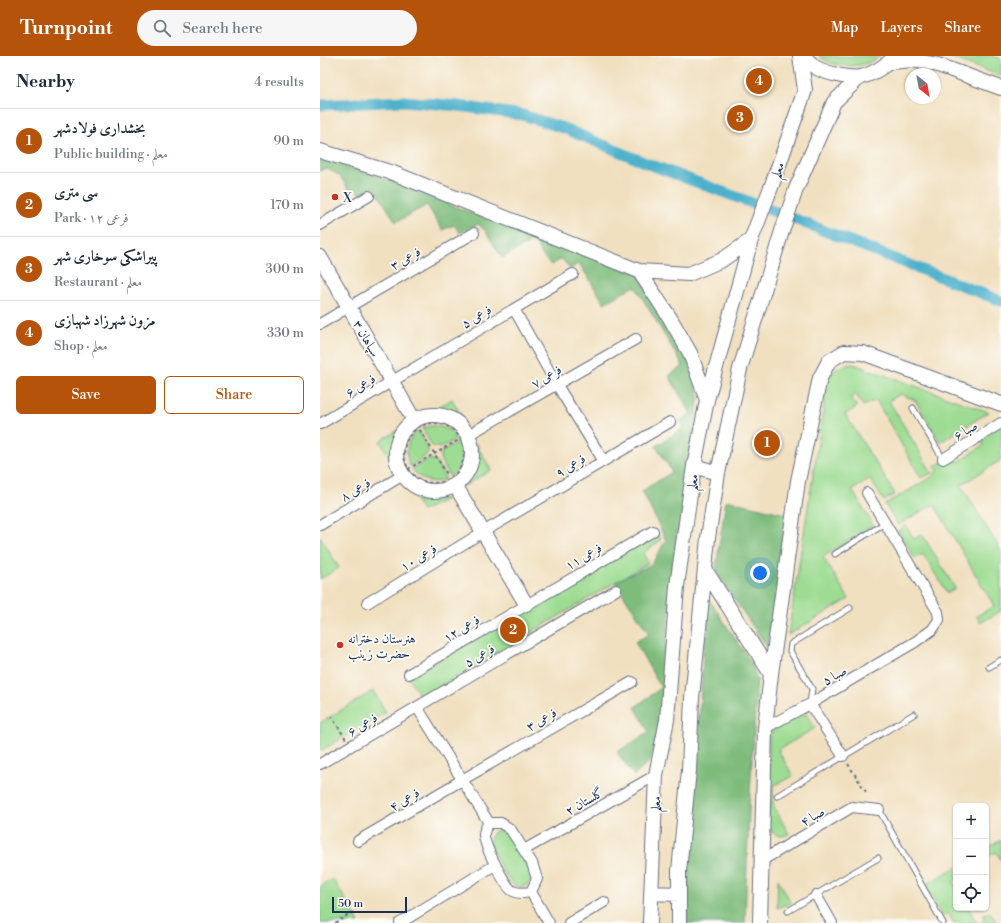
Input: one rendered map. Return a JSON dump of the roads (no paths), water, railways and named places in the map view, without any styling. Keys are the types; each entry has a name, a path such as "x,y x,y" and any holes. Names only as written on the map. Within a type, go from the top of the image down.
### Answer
{"main road":[{"path":"802,56 815,67 834,75 860,77 874,72 893,59 912,60 938,65 1001,88"},
{"name":"معلم","path":"650,923 650,893 656,775 667,720 677,586 694,466 707,400 751,240 805,90 802,56"},
{"name":"معلم","path":"678,923 679,871 688,770 692,698 706,571 708,538 718,473 740,369 796,189 834,102 860,77"},
{"path":"320,151 393,173 639,271 689,274 722,260 751,240"},
{"name":"سپاهان ۳","path":"320,257 416,424"},
{"path":"639,271 670,318 690,353 707,400"},
{"path":"760,923 765,728 771,674 798,481 820,378 829,361 844,352 863,352 1001,404"},
{"path":"438,415 450,418 460,425 464,437 472,446 473,457 470,468 464,478 452,482 444,490 433,492 421,489 411,484 406,472 397,464 396,452 398,439 405,428 416,424 426,416 438,415"},
{"path":"694,466 718,473"},
{"path":"452,482 526,604"},
{"path":"706,571 771,674"},
{"path":"650,893 679,894"}],"street":[{"path":"320,225 369,196"},
{"name":"فرعی ۳","path":"349,306 474,233"},
{"name":"فرعی ۵","path":"392,381 573,274"},
{"path":"320,324 349,306"},
{"path":"514,309 557,385 603,460"},
{"name":"فرعی ۷","path":"464,437 636,339"},
{"name":"فرعی ۶","path":"320,424 392,381"},
{"name":"فرعی ۹","path":"483,532 603,460 670,422"},
{"name":"صبا ۶","path":"943,458 1001,423"},
{"name":"فرعی ۸","path":"320,525 406,472"},
{"name":"صبا ۵","path":"765,728 810,704 915,642 932,630 939,620 938,612 867,493"},
{"name":"فرعی ۱۱","path":"526,604 653,531"},
{"name":"فرعی ۱۰","path":"367,603 483,532"},
{"name":"فرعی ۵","path":"417,707 616,590"},
{"name":"فرعی ۱۲","path":"409,674 526,604"},
{"name":"فرعی ۳","path":"462,780 632,682"},
{"path":"810,704 843,756"},
{"path":"417,707 490,823"},
{"name":"فرعی ۶","path":"320,764 417,707"},
{"name":"گلستان ۲","path":"524,850 656,775"},
{"name":"فرعی ۴","path":"358,842 462,780"},
{"name":"صبا ۴","path":"761,861 852,807 879,810"},
{"path":"490,823 501,823 511,830 532,863 537,879 531,892"},
{"path":"490,823 483,832 485,843 495,865 512,890 522,894 531,892"},
{"path":"400,923 495,865"},
{"path":"531,892 549,923"},
{"path":"816,895 832,923"},
{"path":"569,923 604,902"}],"lane":[{"path":"913,408 943,458"},
{"path":"835,554 885,524"},
{"path":"810,704 812,689 790,651 791,644 850,608"},
{"path":"989,667 1001,660"},
{"path":"777,796 914,714"},
{"path":"879,810 943,923"},
{"path":"788,912 878,858"}],"waterway":[{"path":"320,105 404,101 458,106 523,115 566,129 646,163 797,220 1001,301"}],"place":[{"name":"مزون شهرزاد شهبازی","path":"759,81"},
{"name":"پیراشکی سوخاری شهر","path":"740,118"},
{"name":"X","path":"335,197"},
{"name":"بخشداری فولادشهر","path":"767,443"},
{"name":"سی متری","path":"513,630"},
{"name":"هنرستان دخترانه حضرت زینب","path":"340,645"}]}
